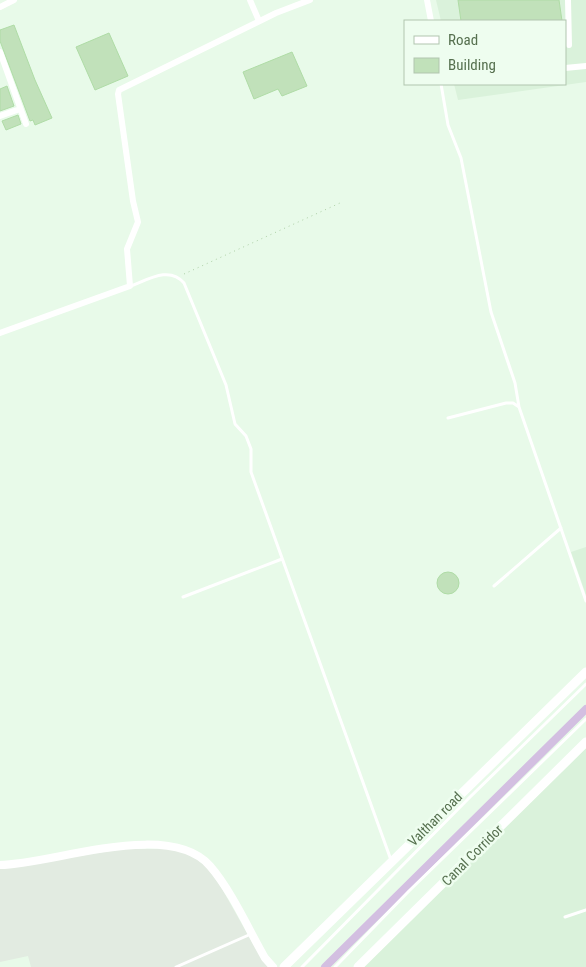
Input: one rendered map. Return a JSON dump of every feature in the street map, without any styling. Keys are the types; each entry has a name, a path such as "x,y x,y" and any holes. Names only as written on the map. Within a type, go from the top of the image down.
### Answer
{"main road":[{"name":"Valthan road","path":"284,967 586,672"},
{"name":"Canal Corridor","path":"358,967 585,747"}],"street":[{"path":"0,7 14,0"},
{"path":"250,0 259,21"},
{"path":"0,333 130,286 127,249 138,222 133,200 119,90 259,21 310,0"},
{"path":"427,0 431,20"},
{"path":"568,0 569,45"},
{"path":"0,52 26,124"},
{"path":"566,68 586,66"},
{"path":"0,116 20,108"},
{"path":"0,865 122,845 178,847 195,854 209,865 223,884 265,958 273,967"}],"lane":[{"path":"440,85 448,125 460,158 491,312 515,383 519,407 586,601"},
{"path":"130,286 170,274 178,276 184,283 226,385 235,424 246,436 251,449 251,472 392,863"},
{"path":"448,418 506,403 513,403 519,407"},
{"path":"494,586 561,528"},
{"path":"183,597 282,559"},
{"path":"302,967 469,798 586,684"},
{"path":"335,967 409,891 586,719"},
{"path":"565,916 586,910"},
{"path":"176,967 251,934"}],"path":[{"path":"178,276 340,203"}],"shaded area":[{"path":"436,0 586,0 586,82 566,85 566,20 441,20"},
{"path":"454,85 565,85 458,100"},
{"path":"586,547 586,595 571,552"},
{"path":"586,748 586,967 362,967"},
{"path":"122,849 177,849 195,858 207,867 221,887 262,960 269,967 31,967 28,956 0,962 0,869"}],"building":[{"path":"458,0 559,0 562,20 461,20"},
{"path":"14,25 52,118 35,125 33,120 30,121 0,41 0,30"},
{"path":"109,33 128,76 95,90 76,47"},
{"path":"292,52 307,86 282,96 278,89 254,99 243,72"},
{"path":"7,86 14,106 0,111 0,89"},
{"path":"18,115 21,124 6,130 2,121"},
{"path":"448,572 456,575 459,583 456,591 448,594 440,591 437,583 440,575"}],"waterway":[{"path":"325,967 586,709"}]}
